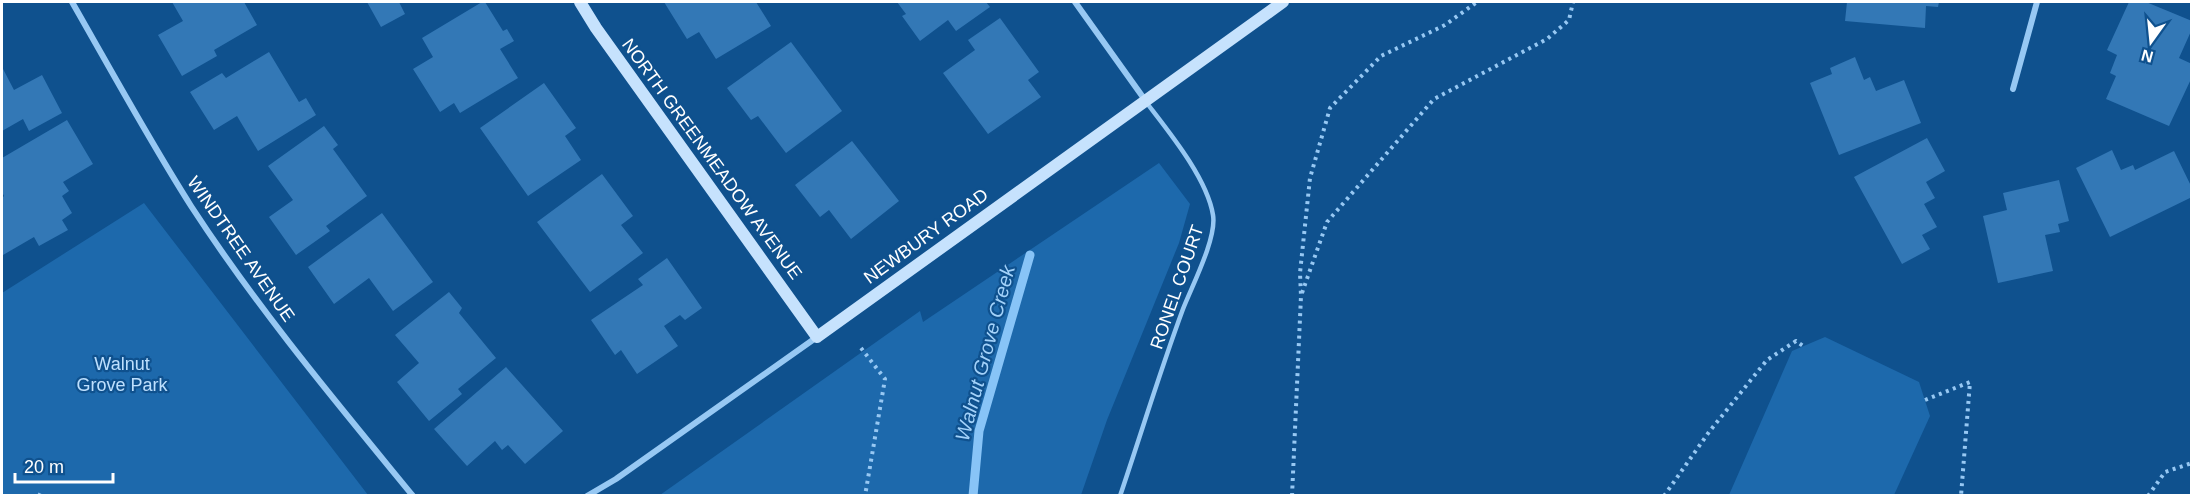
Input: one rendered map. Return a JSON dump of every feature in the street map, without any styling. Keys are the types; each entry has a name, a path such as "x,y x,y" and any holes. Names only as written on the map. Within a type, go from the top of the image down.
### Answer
{"street":[{"name":"WINDTREE AVENUE","path":"72,2 133,110 192,207 287,342 413,495"},
{"name":"NORTH GREENMEADOW AVENUE","path":"580,2 629,75 817,337"},
{"path":"1075,2 1144,100"},
{"name":"NEWBURY ROAD","path":"587,495 616,479 817,337 1282,2"},
{"path":"2013,89 2037,2"}],"lane":[{"name":"RONEL COURT","path":"1120,495 1183,310 1210,243 1214,218 1208,193 1168,131 1144,100"}],"path":[{"path":"1292,495 1301,296 1300,273 1310,178 1330,108 1381,56 1444,25 1477,2"},
{"path":"1301,296 1327,222 1434,99 1547,39 1569,20 1573,2"},
{"path":"1664,495 1709,432 1767,360 1796,341 1803,346"},
{"path":"861,348 885,379 865,495"},
{"path":"1925,400 1970,382 1960,495"},
{"path":"2148,495 2165,472 2192,463"}],"green space":[{"path":"1159,163 1190,204 1179,243 1107,420 1081,495 660,495 920,311 923,322"},
{"name":"Walnut Grove Park","path":"144,203 368,495 2,495 2,293"},
{"path":"1825,337 1919,382 1930,416 1894,495 1729,495 1792,351"}],"building":[{"path":"172,2 244,2 257,25 214,50 217,56 182,76 158,35 183,21"},
{"path":"367,2 399,2 405,14 381,27"},
{"path":"485,2 503,31 507,29 514,41 500,49 518,78 460,113 454,103 440,112 413,69 433,57 422,38"},
{"path":"664,2 756,2 771,26 716,59 699,32 687,39"},
{"path":"897,2 986,2 990,7 956,31 948,20 920,41 902,16 906,14"},
{"path":"1847,2 1939,2 1938,7 1926,6 1925,28 1845,21"},
{"path":"2129,2 2146,2 2192,21 2192,29 2179,58 2192,64 2192,77 2169,126 2106,99 2116,76 2110,73 2117,55 2107,50"},
{"path":"1000,18 1039,72 1028,80 1041,97 988,134 943,73 975,50 968,40"},
{"path":"791,42 842,111 786,153 758,116 751,120 727,88"},
{"path":"269,52 299,102 306,98 316,115 258,151 237,116 214,130 190,92 222,73 226,78"},
{"path":"1855,57 1864,80 1870,77 1876,91 1904,80 1921,123 1839,155 1810,83 1832,74 1830,68"},
{"path":"2,67 14,90 42,75 62,113 29,131 23,119 2,131"},
{"path":"544,83 576,128 565,136 581,160 528,196 480,128"},
{"path":"67,120 93,164 63,182 69,191 62,196 72,213 62,220 68,230 39,246 34,237 3,255 2,158"},
{"path":"324,126 338,145 333,149 367,196 326,226 330,231 296,255 269,217 293,200 268,166"},
{"path":"1927,138 1945,171 1926,182 1935,198 1924,204 1937,227 1922,235 1930,249 1902,264 1854,177"},
{"path":"852,141 899,201 851,239 829,210 820,217 795,185"},
{"path":"2112,150 2121,170 2133,165 2135,170 2174,151 2192,188 2192,197 2110,237 2076,168"},
{"path":"602,174 633,216 621,225 643,253 590,292 537,222"},
{"path":"2059,180 2069,221 2058,224 2060,232 2045,235 2053,271 1998,283 1983,216 2007,210 2003,193"},
{"path":"382,213 433,282 393,311 369,278 334,304 308,267"},
{"path":"667,258 702,308 685,320 680,315 664,326 678,346 637,374 621,350 615,355 591,320 643,285 638,279"},
{"path":"449,292 462,308 459,313 496,358 458,389 462,394 429,421 397,382 419,363 395,335"},
{"path":"506,367 563,431 525,464 508,445 502,450 495,441 467,466 434,429"}],"waterway":[{"name":"Walnut Grove Creek","path":"973,496 979,431 1030,255"}]}
